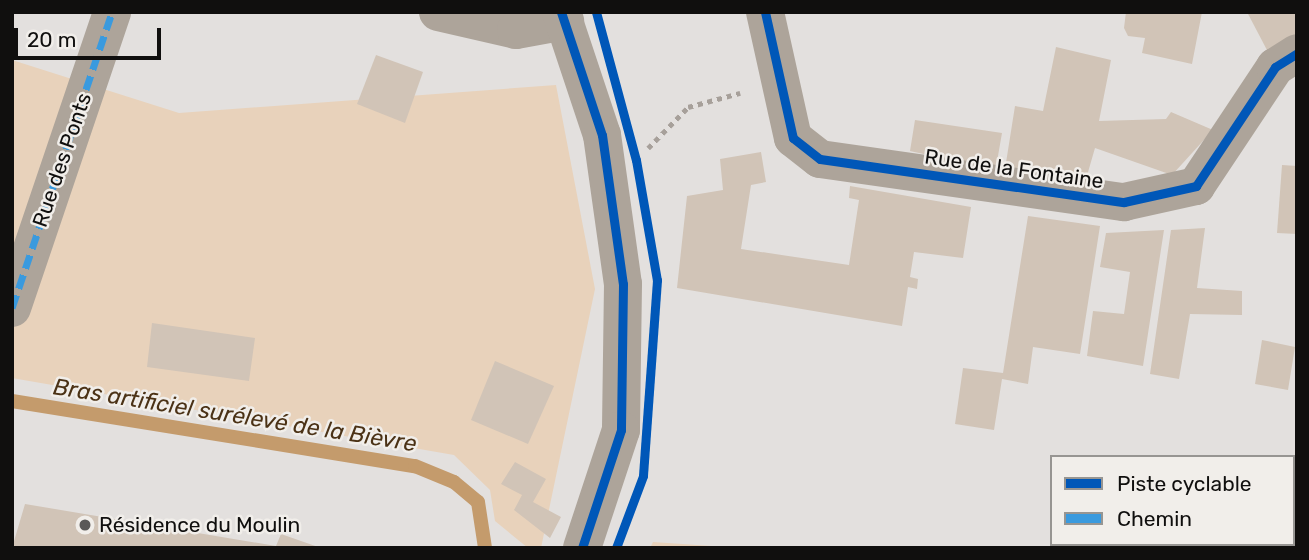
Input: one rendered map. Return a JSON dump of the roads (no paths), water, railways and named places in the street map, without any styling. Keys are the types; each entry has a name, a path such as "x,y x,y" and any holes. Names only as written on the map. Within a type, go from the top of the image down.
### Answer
{"street":[{"name":"Rue des Ponts","path":"12,308 112,12"},
{"path":"438,12 516,30 563,17 608,164 623,284 621,429 582,548"},
{"name":"Rue de la Fontaine","path":"765,12 793,138 820,159 1124,202 1196,186 1275,67 1297,53"}],"waterway":[{"name":"Bras artificiel surélevé de la Bièvre","path":"12,401 415,466 454,482 478,502 485,548"}],"place":[{"name":"Résidence du Moulin","path":"85,525"}]}
